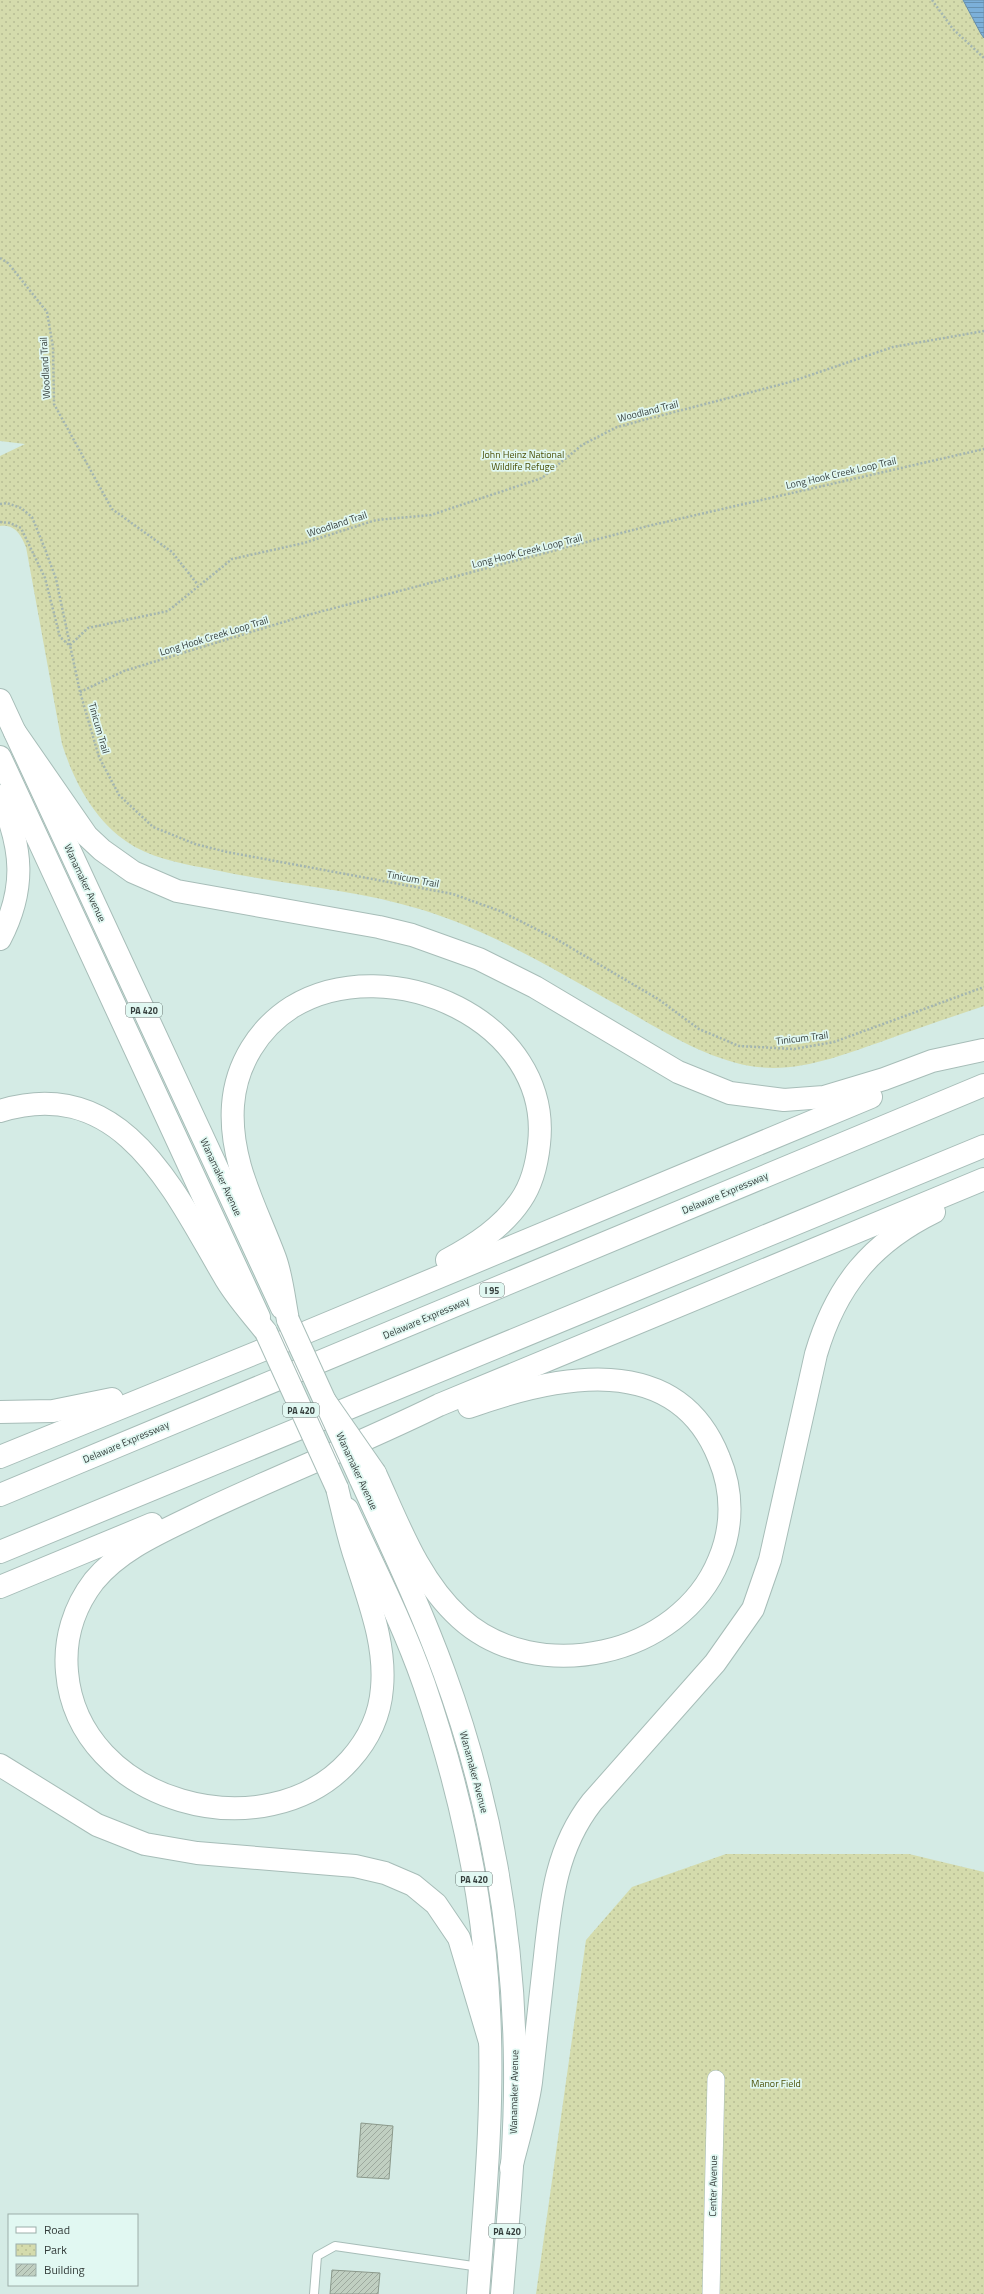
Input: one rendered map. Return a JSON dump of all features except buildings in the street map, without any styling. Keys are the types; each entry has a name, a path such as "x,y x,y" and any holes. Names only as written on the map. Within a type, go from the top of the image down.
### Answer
{"main road":[{"name":"Wanamaker Avenue","path":"0,700 325,1401 367,1475 444,1672 464,1733 483,1802 502,1901 513,2001 515,2065 512,2168 502,2294"},
{"path":"15,732 87,836 107,854 146,879 191,895 379,927 446,946 505,971 678,1072 719,1090 765,1099 804,1099 824,1097 884,1079 932,1061 983,1050"},
{"name":"PA 420","path":"0,757 400,1623 423,1682 442,1743 461,1815 478,1899 487,1974 490,2042 489,2147 478,2294"},
{"path":"0,796 13,828 19,866 17,896 13,912 0,940"},
{"path":"288,1320 276,1260 248,1196 238,1160 233,1130 233,1102 244,1063 258,1037 270,1024 301,1002 340,989 379,985 399,987 418,991 452,1004 482,1023 508,1048 525,1072 535,1099 540,1126 538,1151 528,1189 501,1224 459,1254 350,1312"},
{"path":"0,1457 290,1339 350,1312 983,1050"},
{"name":"Delaware Expressway","path":"0,1495 984,1085"},
{"path":"0,1110 29,1104 62,1105 93,1114 108,1122 134,1140 174,1189 206,1242 224,1277 266,1332"},
{"path":"0,1552 984,1146"},
{"path":"337,1488 355,1560 372,1608 381,1654 382,1691 372,1727 361,1747 346,1765 315,1788 290,1799 263,1806 234,1809 209,1808 179,1801 151,1789 125,1772 96,1744 80,1720 69,1688 66,1665 68,1639 75,1613 94,1582 117,1560 149,1539 255,1487 391,1429 439,1405 984,1179"},
{"path":"512,2168 530,2084 551,1901 557,1870 568,1840 582,1815 715,1663 753,1609 770,1560 816,1354 827,1321 841,1293 870,1256 898,1233 984,1184"},
{"path":"0,1412 53,1411 74,1408 196,1376"},
{"path":"367,1475 418,1563 448,1606 464,1622 482,1634 495,1641 526,1652 557,1656 586,1655 615,1649 642,1638 668,1622 691,1603 708,1582 723,1549 729,1522 729,1496 724,1471 716,1449 703,1428 686,1410 667,1396 645,1385 623,1380 599,1378 557,1383 518,1391 451,1413 391,1429"},
{"path":"0,1586 168,1517 255,1487"},
{"path":"0,1765 97,1825 145,1844 197,1853 355,1866 385,1873 413,1885 436,1904 459,1938 490,2042"}],"street":[{"name":"Center Avenue","path":"711,2294 716,2079"}],"lane":[{"path":"314,2294 317,2256 335,2246 480,2267"}],"path":[{"path":"932,0 953,29 984,58"},
{"name":"Woodland Trail","path":"0,258 8,263 48,312 53,347 54,404 112,509 172,552 198,585"},
{"name":"Woodland Trail","path":"69,645 88,628 168,611 198,585 232,559 304,543 376,520 431,515 542,478 582,445 617,427 790,382 893,347 984,331"},
{"name":"Long Hook Creek Loop Trail","path":"80,692 124,671 300,618 612,537 648,526 984,449"},
{"path":"0,504 6,503 21,508 32,517 56,579 69,645"},
{"name":"Tinicum Trail","path":"0,522 10,523 21,528 45,578 60,636 69,645 80,692 99,758 119,795 152,827 195,844 227,852 454,894 500,911 556,939 658,999 699,1029 739,1046 794,1049 834,1042 984,987"}],"green space":[{"name":"John Heinz National Wildlife Refuge","path":"0,0 984,0 984,1006 853,1052 820,1062 768,1068 750,1066 715,1056 682,1042 523,953 474,929 449,919 423,910 372,897 174,862 144,852 121,838 109,827 89,803 81,789 67,759 62,744 26,547 17,531 10,527 0,526 0,456 25,444 0,441"},
{"name":"Manor Field","path":"726,1854 909,1854 984,1872 984,2294 536,2294 586,1940 632,1887"}],"water":[{"path":"963,0 984,0 984,38 981,34"}]}
